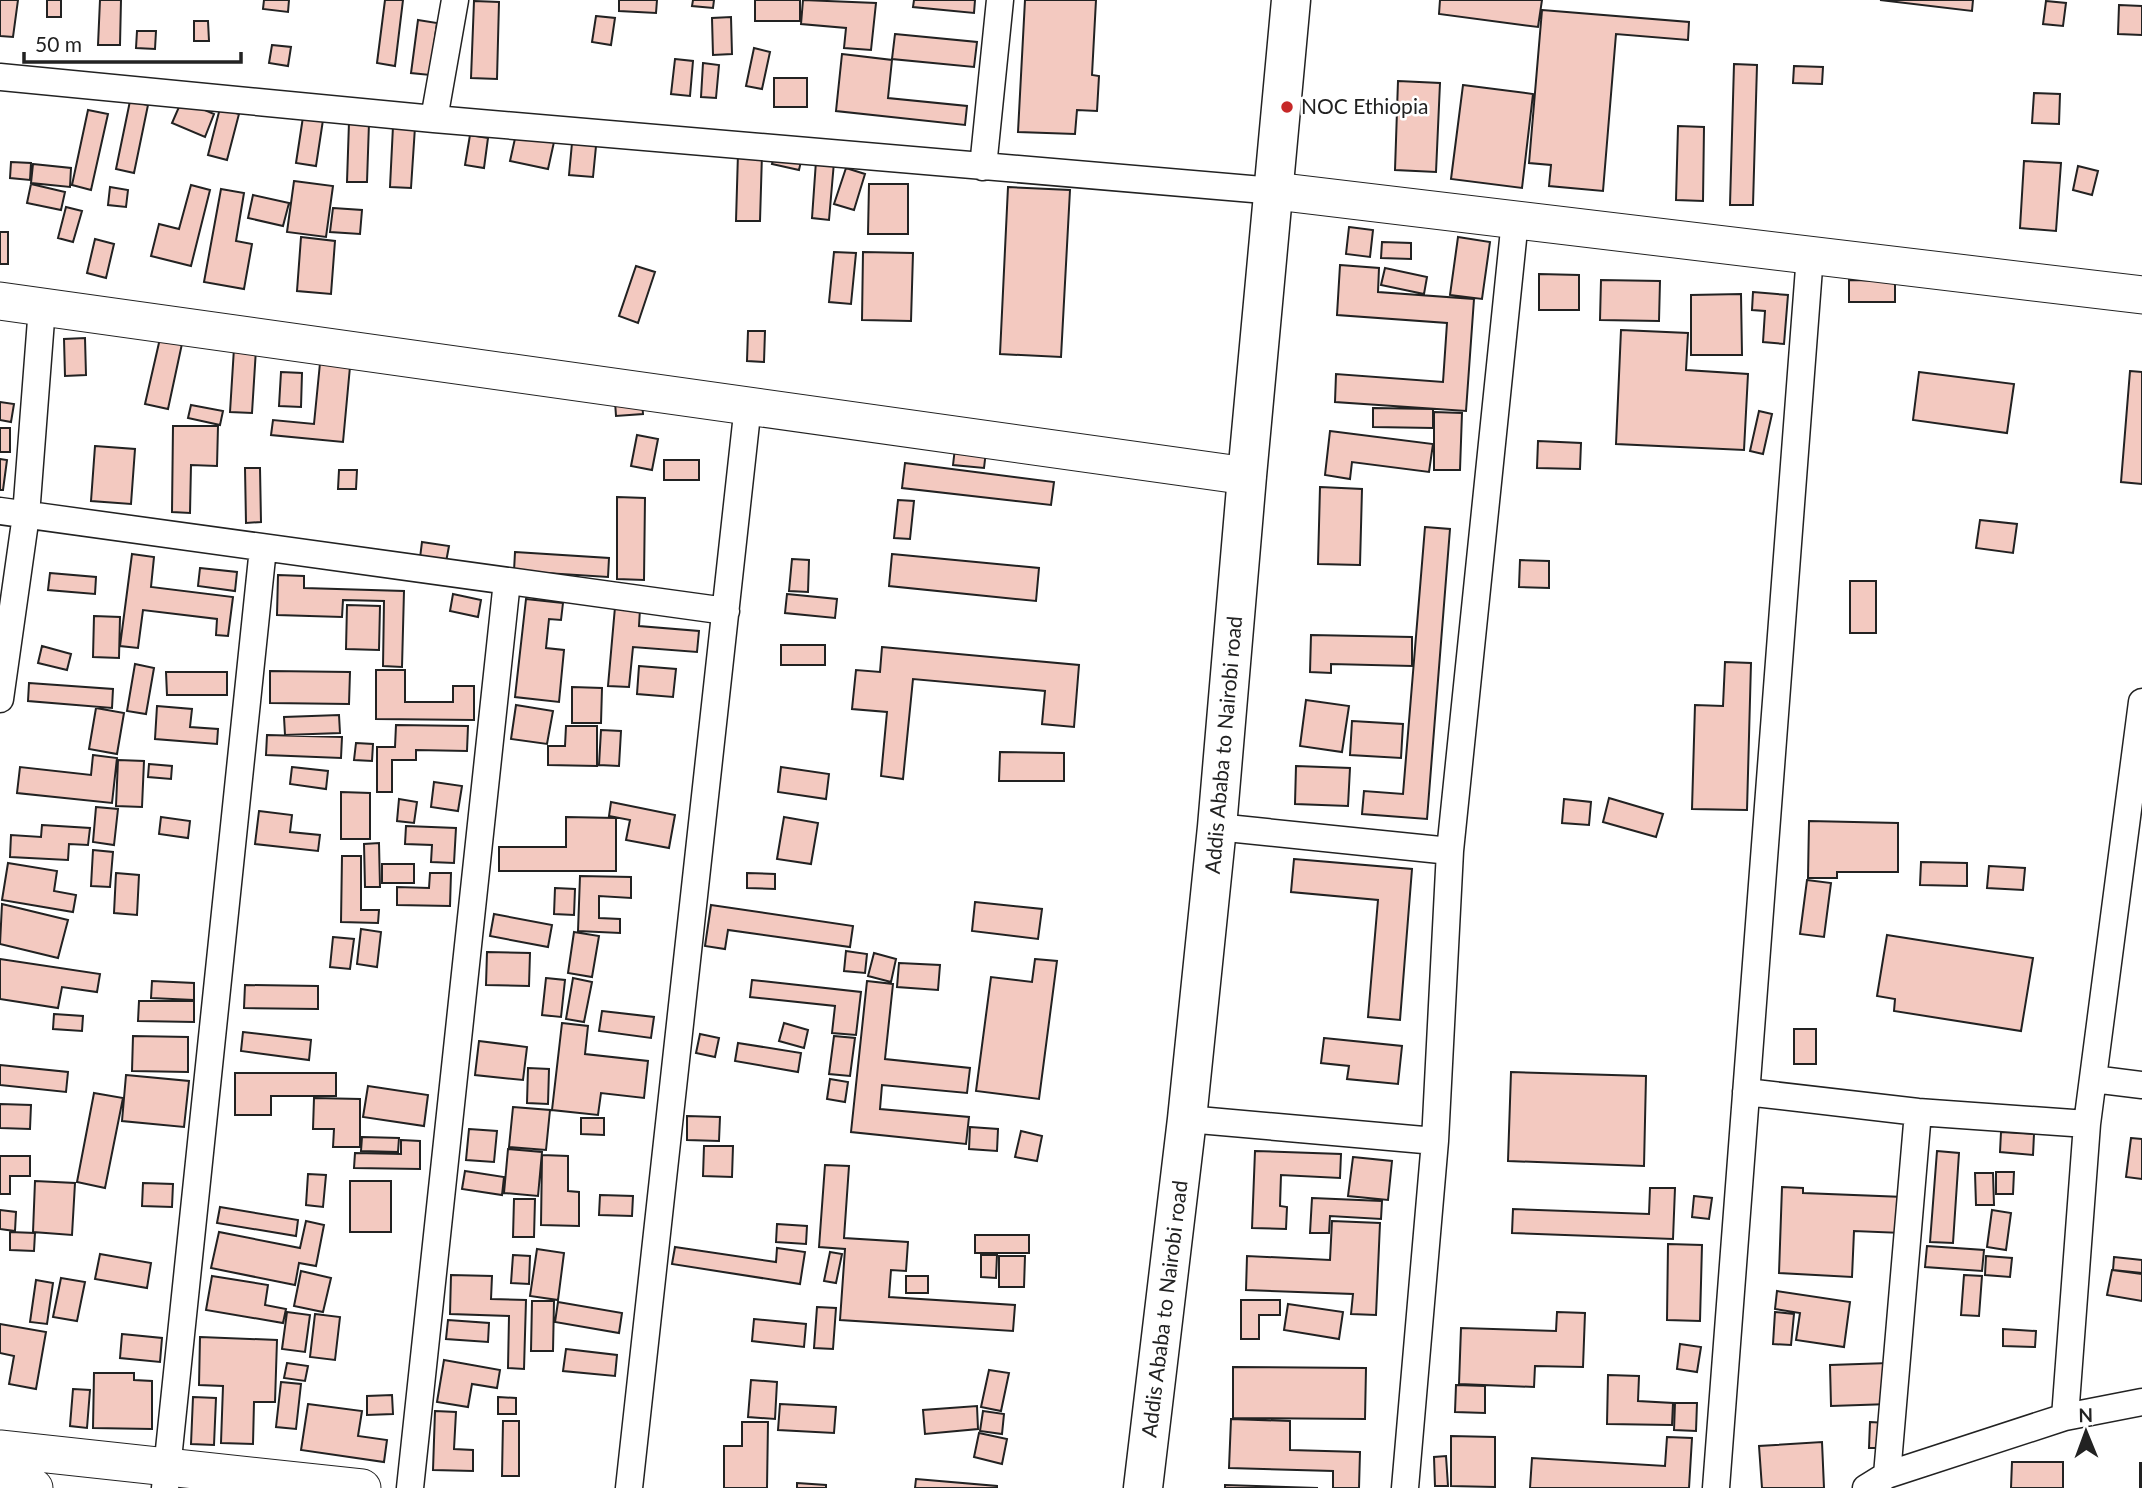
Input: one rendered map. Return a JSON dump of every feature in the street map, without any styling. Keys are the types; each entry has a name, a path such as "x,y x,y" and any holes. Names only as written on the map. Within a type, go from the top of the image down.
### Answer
{"highway":[{"name":"Addis Ababa to Nairobi road","path":"1143,1488 1187,1119 1217,827 1291,0"}],"street":[{"path":"434,119 455,0"},
{"path":"983,167 1000,0"},
{"path":"0,77 434,119 1275,191 2142,295"},
{"path":"1405,1488 1435,1140 1450,851 1515,220"},
{"path":"1716,1488 1810,255"},
{"path":"0,302 1247,476"},
{"path":"0,699 13,513 42,307"},
{"path":"629,1488 748,405"},
{"path":"13,513 726,611"},
{"path":"159,1481 263,548"},
{"path":"411,1488 507,581"},
{"path":"2065,1417 2087,1124 2142,702"},
{"path":"1217,827 1450,851"},
{"path":"2093,1079 2142,1085"},
{"path":"1746,1092 1919,1112 2087,1124"},
{"path":"1919,1112 1877,1482 2065,1417 2142,1402"},
{"path":"1187,1119 1435,1140"},
{"path":"0,1449 159,1481 362,1488"},
{"path":"0,1484 34,1488"}],"building":[{"path":"0,0 18,0 13,37 0,36"},
{"path":"47,0 61,0 61,17 47,17"},
{"path":"100,0 121,0 120,45 98,45"},
{"path":"264,0 289,0 288,12 263,9"},
{"path":"385,0 403,0 395,66 377,63"},
{"path":"619,0 657,0 656,13 619,11"},
{"path":"693,0 714,0 713,8 692,6"},
{"path":"755,0 800,0 800,21 755,21"},
{"path":"803,0 876,3 871,50 844,48 846,28 801,24"},
{"path":"914,0 975,0 974,13 913,7"},
{"path":"1025,0 1096,0 1092,75 1099,76 1097,111 1077,110 1075,134 1018,132"},
{"path":"1025,0 1096,0 1092,75 1099,76 1097,111 1077,110 1075,134 1018,132"},
{"path":"1440,0 1542,0 1538,27 1439,14"},
{"path":"1880,0 1973,0 1972,11"},
{"path":"474,1 499,2 497,79 471,78"},
{"path":"2046,1 2066,3 2063,26 2043,24"},
{"path":"2119,5 2142,6 2142,35 2118,34"},
{"path":"1542,10 1689,22 1688,40 1616,34 1603,191 1549,186 1551,165 1529,163"},
{"path":"596,16 615,18 611,45 592,42"},
{"path":"731,17 732,54 713,55 712,18"},
{"path":"418,20 437,23 430,75 411,73"},
{"path":"194,21 208,21 209,41 194,41"},
{"path":"137,31 156,31 155,49 136,48"},
{"path":"895,34 977,42 974,67 892,59"},
{"path":"272,45 291,47 288,66 269,63"},
{"path":"754,48 770,52 762,89 746,86"},
{"path":"842,54 892,60 888,98 967,106 965,125 836,111"},
{"path":"675,59 693,61 690,96 671,94"},
{"path":"703,63 719,65 716,98 701,97"},
{"path":"1734,64 1757,65 1753,205 1730,205"},
{"path":"1794,66 1823,67 1822,84 1793,83"},
{"path":"774,78 807,78 807,107 774,107"},
{"path":"1398,81 1440,83 1436,172 1395,170"},
{"path":"1463,85 1533,94 1522,188 1451,179"},
{"path":"2034,93 2060,94 2059,124 2032,123"},
{"path":"182,100 214,114 205,137 172,123"},
{"path":"130,101 148,105 134,173 116,169"},
{"path":"220,108 239,114 227,160 208,155"},
{"path":"88,110 108,114 91,190 72,185"},
{"path":"303,117 323,120 316,166 296,163"},
{"path":"349,122 369,123 367,182 347,182"},
{"path":"393,126 415,127 411,188 390,187"},
{"path":"1678,126 1704,127 1703,201 1676,200"},
{"path":"516,134 554,142 548,169 510,161"},
{"path":"470,135 488,138 484,168 465,165"},
{"path":"572,143 596,146 593,177 569,175"},
{"path":"738,153 762,154 760,221 736,221"},
{"path":"774,156 801,161 799,170 772,164"},
{"path":"816,161 834,162 829,220 812,218"},
{"path":"2024,161 2061,163 2056,231 2020,228"},
{"path":"11,162 31,163 30,180 10,178"},
{"path":"33,164 71,168 70,187 31,183"},
{"path":"2078,166 2098,171 2092,195 2073,190"},
{"path":"846,168 865,174 854,210 834,204"},
{"path":"294,181 333,186 326,237 287,232"},
{"path":"31,184 65,192 61,210 27,203"},
{"path":"869,184 908,184 908,234 868,234"},
{"path":"191,185 210,190 191,266 151,256 159,224 179,229"},
{"path":"110,187 128,190 126,207 108,205"},
{"path":"1008,187 1070,190 1061,357 1000,354"},
{"path":"221,189 244,193 236,241 252,244 244,289 204,282"},
{"path":"253,195 289,203 283,226 248,218"},
{"path":"66,207 82,211 73,242 58,238"},
{"path":"333,208 362,210 360,234 330,232"},
{"path":"1349,227 1373,230 1370,257 1346,254"},
{"path":"0,232 8,232 8,264 0,264"},
{"path":"301,237 335,241 331,294 297,291"},
{"path":"1458,237 1490,242 1482,299 1450,295"},
{"path":"95,239 114,244 106,278 87,273"},
{"path":"1382,242 1411,243 1411,259 1381,258"},
{"path":"834,252 856,253 851,304 829,302"},
{"path":"863,252 913,253 911,321 862,320"},
{"path":"1340,265 1379,268 1378,292 1474,299 1466,411 1335,402 1336,374 1443,382 1447,323 1337,315"},
{"path":"636,266 655,272 638,323 619,316"},
{"path":"1385,268 1427,277 1424,294 1381,285"},
{"path":"1539,274 1579,275 1579,310 1539,310"},
{"path":"1601,280 1660,281 1659,321 1600,320"},
{"path":"1849,280 1895,281 1895,302 1849,302"},
{"path":"1753,292 1788,295 1784,344 1763,342 1765,311 1752,310"},
{"path":"1741,294 1742,355 1691,355 1691,295"},
{"path":"1621,330 1688,333 1686,370 1748,374 1744,450 1616,444"},
{"path":"748,331 765,331 764,362 747,361"},
{"path":"161,334 183,339 168,409 145,404"},
{"path":"85,338 86,375 65,376 64,339"},
{"path":"234,348 256,349 252,413 230,412"},
{"path":"321,353 351,356 343,442 271,435 273,420 314,424"},
{"path":"2130,371 2142,372 2142,484 2121,482"},
{"path":"281,372 302,373 301,407 279,406"},
{"path":"1919,372 2014,384 2007,433 1913,420"},
{"path":"641,386 643,414 616,416 614,387"},
{"path":"0,402 14,404 11,422 0,420"},
{"path":"191,405 223,411 220,425 188,418"},
{"path":"1373,408 1433,409 1433,428 1373,427"},
{"path":"1759,411 1772,414 1763,454 1750,451"},
{"path":"1434,412 1462,413 1460,470 1434,470"},
{"path":"173,426 218,426 217,466 191,465 190,513 172,512"},
{"path":"0,428 10,428 10,452 0,452"},
{"path":"1330,431 1433,444 1429,472 1352,462 1350,479 1325,475"},
{"path":"637,435 658,439 652,470 631,466"},
{"path":"1538,441 1581,443 1580,469 1537,468"},
{"path":"95,446 135,449 131,504 91,501"},
{"path":"955,448 986,451 984,468 953,465"},
{"path":"0,459 7,460 3,490 0,490"},
{"path":"664,460 699,460 699,480 664,480"},
{"path":"905,463 1054,482 1051,505 902,488"},
{"path":"245,468 260,468 261,522 246,523"},
{"path":"339,470 357,470 356,489 338,489"},
{"path":"1320,487 1362,489 1360,565 1318,564"},
{"path":"617,497 645,498 644,580 617,579"},
{"path":"898,500 914,501 910,539 894,538"},
{"path":"1980,520 2017,524 2013,553 1976,548"},
{"path":"1425,527 1450,529 1427,819 1362,814 1364,791 1403,794"},
{"path":"422,542 449,546 446,562 420,558"},
{"path":"515,552 609,558 608,577 514,571"},
{"path":"132,554 154,557 151,587 233,597 228,636 216,635 217,619 143,610 138,648 120,646"},
{"path":"892,554 1039,568 1036,601 889,586"},
{"path":"792,559 809,560 808,592 789,591"},
{"path":"1520,560 1549,561 1549,588 1519,587"},
{"path":"200,568 237,572 235,591 198,586"},
{"path":"50,573 96,577 95,594 48,590"},
{"path":"278,575 304,576 304,588 404,591 402,667 383,666 384,601 343,600 342,617 277,615"},
{"path":"1850,581 1876,581 1876,633 1850,633"},
{"path":"453,594 481,600 478,617 450,611"},
{"path":"787,594 837,599 835,618 785,613"},
{"path":"526,599 563,603 561,620 549,619 546,648 564,650 559,702 515,697"},
{"path":"347,605 380,606 379,650 346,649"},
{"path":"615,607 640,609 639,626 699,631 697,652 633,647 629,687 608,686"},
{"path":"94,616 120,617 119,658 93,657"},
{"path":"1311,635 1412,637 1412,666 1331,664 1331,673 1310,672"},
{"path":"781,645 825,645 825,665 781,665"},
{"path":"42,646 71,654 67,670 38,663"},
{"path":"882,647 1079,665 1074,727 1042,724 1045,691 913,679 903,779 881,776 887,712 852,709 856,670 880,672"},
{"path":"1725,662 1751,663 1747,810 1692,809 1695,705 1723,706"},
{"path":"135,664 154,668 146,714 127,711"},
{"path":"639,666 676,669 673,697 637,694"},
{"path":"376,670 405,670 405,702 453,702 453,686 474,686 474,720 376,719"},
{"path":"270,671 350,672 349,704 270,703"},
{"path":"166,672 227,672 227,695 167,695"},
{"path":"29,683 113,689 112,708 28,701"},
{"path":"572,687 602,688 601,723 572,723"},
{"path":"1306,700 1349,706 1342,752 1300,746"},
{"path":"516,705 553,711 547,744 511,739"},
{"path":"157,706 192,709 190,727 218,729 217,744 155,739"},
{"path":"96,708 124,713 117,754 89,749"},
{"path":"339,715 340,733 285,735 284,717"},
{"path":"1352,721 1403,724 1401,758 1350,755"},
{"path":"396,725 468,726 467,751 416,750 416,760 392,760 392,792 377,792 377,747 395,747"},
{"path":"566,726 597,726 597,766 548,765 548,746 565,746"},
{"path":"601,730 621,731 619,766 599,765"},
{"path":"267,735 342,737 341,758 266,755"},
{"path":"356,743 373,744 372,761 354,760"},
{"path":"1000,752 1064,753 1064,781 999,781"},
{"path":"93,755 117,758 112,803 17,793 20,767 91,775"},
{"path":"118,760 144,761 142,807 116,806"},
{"path":"149,764 172,766 171,779 148,777"},
{"path":"1296,766 1350,768 1348,806 1295,804"},
{"path":"292,767 328,771 326,789 290,784"},
{"path":"781,767 829,774 826,799 778,792"},
{"path":"434,782 462,786 458,811 431,807"},
{"path":"341,792 370,793 370,839 341,839"},
{"path":"1609,798 1663,814 1656,837 1603,822"},
{"path":"399,799 417,802 414,823 397,821"},
{"path":"1564,799 1591,802 1589,825 1562,823"},
{"path":"611,802 675,815 669,848 626,840 630,820 609,816"},
{"path":"96,807 118,809 114,845 93,842"},
{"path":"259,811 292,815 290,832 320,835 318,851 255,844"},
{"path":"161,817 190,821 188,838 159,834"},
{"path":"566,817 616,818 616,871 499,871 499,847 566,847"},
{"path":"784,817 818,823 811,864 777,859"},
{"path":"1809,821 1898,823 1898,872 1837,872 1837,878 1808,878"},
{"path":"42,825 90,828 88,845 69,844 68,860 10,857 11,835 41,837"},
{"path":"406,826 456,828 454,863 431,862 432,845 405,844"},
{"path":"379,843 380,887 365,887 364,844"},
{"path":"93,850 113,852 110,887 91,886"},
{"path":"342,856 361,856 361,910 379,910 378,923 341,922"},
{"path":"1294,859 1412,869 1400,1020 1368,1017 1378,900 1291,892"},
{"path":"1921,862 1967,863 1967,886 1920,885"},
{"path":"8,863 57,871 54,891 76,895 73,912 2,900"},
{"path":"382,864 414,864 414,883 382,883"},
{"path":"1989,866 2025,868 2023,890 1987,888"},
{"path":"116,873 139,875 137,915 114,913"},
{"path":"430,873 451,873 450,906 397,905 397,887 429,888"},
{"path":"747,873 775,874 775,889 747,888"},
{"path":"580,876 631,877 631,898 599,896 599,918 620,919 620,933 578,931"},
{"path":"1807,880 1831,883 1824,937 1800,934"},
{"path":"555,888 575,889 574,915 554,914"},
{"path":"975,902 1042,909 1038,939 972,931"},
{"path":"2,904 68,920 58,958 0,944"},
{"path":"711,905 853,926 850,947 728,930 725,949 705,946"},
{"path":"494,914 552,925 548,947 490,936"},
{"path":"361,929 381,932 377,967 357,964"},
{"path":"574,932 599,936 592,977 568,973"},
{"path":"1887,935 2033,958 2021,1031 1894,1011 1895,999 1877,996"},
{"path":"333,937 354,939 350,969 330,967"},
{"path":"846,951 867,954 865,973 844,971"},
{"path":"487,952 530,953 529,986 486,985"},
{"path":"874,953 896,959 891,982 868,976"},
{"path":"0,959 100,974 97,992 62,987 58,1008 0,999"},
{"path":"1035,959 1057,961 1039,1099 976,1091 991,977 1032,982"},
{"path":"899,963 940,965 938,990 897,987"},
{"path":"546,978 565,980 561,1017 542,1015"},
{"path":"573,978 592,982 584,1022 566,1019"},
{"path":"752,980 861,992 856,1035 832,1033 835,1006 750,997"},
{"path":"152,981 194,983 194,1000 151,998"},
{"path":"867,981 893,984 885,1059 970,1068 967,1093 882,1085 880,1109 969,1117 966,1144 851,1132"},
{"path":"245,985 318,986 318,1009 244,1008"},
{"path":"139,1001 194,1001 194,1022 138,1021"},
{"path":"602,1011 654,1017 651,1038 599,1031"},
{"path":"54,1014 83,1016 82,1031 53,1029"},
{"path":"562,1023 588,1026 585,1054 648,1061 644,1098 601,1093 598,1115 552,1110"},
{"path":"784,1023 808,1030 804,1048 779,1041"},
{"path":"1794,1029 1816,1029 1816,1064 1794,1064"},
{"path":"243,1032 311,1040 309,1060 241,1051"},
{"path":"700,1034 719,1038 715,1057 696,1053"},
{"path":"133,1036 188,1037 188,1072 132,1071"},
{"path":"834,1036 855,1038 850,1076 829,1074"},
{"path":"1324,1038 1402,1046 1398,1084 1347,1079 1349,1066 1321,1063"},
{"path":"479,1041 527,1047 523,1080 475,1075"},
{"path":"738,1043 801,1053 798,1072 735,1061"},
{"path":"0,1065 68,1072 66,1092 0,1085"},
{"path":"528,1068 549,1069 548,1104 527,1103"},
{"path":"1511,1072 1646,1076 1644,1166 1508,1161"},
{"path":"235,1073 336,1073 336,1096 271,1096 271,1115 235,1115"},
{"path":"126,1075 189,1081 184,1127 122,1121"},
{"path":"830,1079 848,1082 845,1102 827,1099"},
{"path":"368,1086 428,1095 424,1126 363,1117"},
{"path":"94,1093 123,1098 105,1188 77,1182"},
{"path":"314,1098 360,1099 360,1147 333,1147 334,1129 313,1129"},
{"path":"0,1104 31,1105 30,1129 0,1128"},
{"path":"513,1107 550,1110 546,1150 509,1147"},
{"path":"687,1116 720,1117 719,1141 687,1140"},
{"path":"581,1118 604,1118 604,1135 581,1134"},
{"path":"970,1127 998,1129 997,1151 969,1149"},
{"path":"469,1129 497,1131 494,1162 466,1160"},
{"path":"1021,1131 1042,1136 1037,1161 1015,1157"},
{"path":"2001,1132 2034,1134 2033,1155 2000,1152"},
{"path":"362,1137 399,1138 398,1152 361,1151"},
{"path":"2131,1138 2142,1139 2142,1179 2126,1177"},
{"path":"401,1140 420,1141 420,1169 354,1168 355,1153 401,1154"},
{"path":"704,1146 733,1146 732,1177 703,1176"},
{"path":"508,1149 542,1152 538,1196 504,1193"},
{"path":"1255,1151 1341,1154 1340,1178 1281,1175 1280,1206 1287,1207 1286,1229 1252,1228"},
{"path":"1937,1151 1959,1153 1953,1243 1930,1242"},
{"path":"542,1155 568,1156 568,1191 579,1192 579,1226 541,1225"},
{"path":"0,1156 30,1156 30,1176 10,1176 10,1194 0,1194"},
{"path":"1353,1157 1392,1161 1388,1200 1348,1196"},
{"path":"825,1165 849,1166 844,1238 908,1242 906,1271 891,1270 889,1297 1015,1305 1013,1331 840,1320 845,1249 819,1247"},
{"path":"465,1171 504,1177 502,1195 462,1189"},
{"path":"1996,1172 2014,1172 2013,1194 1996,1194"},
{"path":"1975,1173 1993,1173 1994,1205 1976,1205"},
{"path":"308,1174 326,1175 323,1207 306,1205"},
{"path":"35,1181 75,1183 72,1235 33,1232"},
{"path":"350,1181 391,1181 391,1232 350,1232"},
{"path":"143,1183 173,1184 172,1207 142,1206"},
{"path":"1782,1187 1803,1188 1803,1193 1904,1197 1902,1233 1854,1231 1852,1277 1779,1273"},
{"path":"1650,1188 1675,1188 1673,1239 1512,1233 1513,1209 1649,1214"},
{"path":"600,1195 633,1196 632,1216 599,1215"},
{"path":"1694,1196 1712,1198 1709,1219 1692,1217"},
{"path":"1312,1198 1382,1201 1381,1219 1330,1216 1329,1233 1310,1233"},
{"path":"514,1199 535,1199 534,1237 513,1237"},
{"path":"220,1207 298,1220 296,1236 217,1223"},
{"path":"0,1210 16,1212 15,1231 0,1229"},
{"path":"1992,1210 2011,1213 2006,1250 1987,1247"},
{"path":"306,1221 324,1225 316,1266 299,1263 295,1285 211,1268 219,1232 300,1248"},
{"path":"1332,1221 1380,1223 1376,1315 1351,1314 1353,1294 1246,1290 1247,1256 1330,1260"},
{"path":"777,1224 807,1226 806,1244 776,1242"},
{"path":"10,1232 35,1233 34,1251 10,1250"},
{"path":"975,1235 1029,1235 1029,1253 975,1253"},
{"path":"1668,1244 1702,1245 1700,1321 1667,1320"},
{"path":"1927,1246 1984,1250 1982,1271 1925,1267"},
{"path":"675,1247 776,1262 777,1248 805,1252 800,1284 672,1264"},
{"path":"537,1249 564,1253 558,1300 530,1296"},
{"path":"830,1252 842,1254 836,1283 824,1281"},
{"path":"100,1254 151,1263 147,1288 95,1279"},
{"path":"513,1255 530,1256 529,1284 511,1283"},
{"path":"981,1255 997,1255 996,1278 981,1277"},
{"path":"999,1256 1025,1256 1024,1287 999,1287"},
{"path":"1986,1256 2012,1258 2010,1277 1985,1275"},
{"path":"2114,1257 2142,1260 2142,1273 2113,1270"},
{"path":"2112,1270 2142,1274 2142,1301 2107,1295"},
{"path":"301,1271 331,1278 323,1312 294,1306"},
{"path":"451,1275 492,1276 491,1299 526,1300 524,1369 508,1368 509,1316 450,1314"},
{"path":"1964,1275 1982,1276 1979,1316 1961,1315"},
{"path":"212,1276 268,1285 265,1305 286,1309 283,1323 206,1310"},
{"path":"906,1276 928,1276 928,1293 906,1293"},
{"path":"61,1278 85,1282 77,1321 53,1317"},
{"path":"36,1280 53,1283 47,1324 30,1322"},
{"path":"1777,1291 1850,1302 1844,1347 1796,1340 1800,1313 1775,1309"},
{"path":"1241,1300 1280,1300 1280,1315 1259,1315 1259,1339 1241,1339"},
{"path":"532,1301 554,1301 553,1351 531,1351"},
{"path":"558,1302 622,1313 619,1333 555,1322"},
{"path":"1288,1304 1343,1312 1339,1339 1284,1330"},
{"path":"817,1307 836,1308 833,1349 814,1348"},
{"path":"287,1312 310,1315 305,1352 282,1349"},
{"path":"1557,1312 1585,1313 1583,1367 1535,1366 1534,1387 1459,1384 1461,1328 1556,1331"},
{"path":"1775,1312 1794,1314 1791,1345 1773,1344"},
{"path":"315,1314 340,1317 335,1360 310,1357"},
{"path":"754,1319 806,1324 804,1347 752,1341"},
{"path":"448,1320 489,1323 488,1342 446,1339"},
{"path":"0,1324 46,1332 36,1389 9,1384 14,1356 0,1353"},
{"path":"2003,1329 2036,1331 2035,1347 2003,1346"},
{"path":"122,1334 162,1338 160,1362 120,1358"},
{"path":"200,1337 277,1340 275,1402 254,1402 253,1444 221,1443 223,1386 199,1385"},
{"path":"1680,1344 1701,1347 1697,1372 1677,1369"},
{"path":"566,1349 617,1355 615,1376 563,1371"},
{"path":"444,1360 500,1370 497,1388 472,1384 468,1407 437,1402"},
{"path":"287,1363 308,1366 305,1381 284,1378"},
{"path":"1889,1363 1890,1404 1831,1406 1830,1365"},
{"path":"1233,1367 1366,1368 1365,1419 1233,1418"},
{"path":"989,1370 1009,1373 1001,1411 981,1407"},
{"path":"94,1373 134,1373 134,1380 152,1381 152,1429 93,1428"},
{"path":"1608,1375 1639,1376 1638,1401 1673,1403 1672,1425 1607,1424"},
{"path":"751,1380 777,1382 775,1419 748,1417"},
{"path":"281,1382 301,1384 296,1429 276,1427"},
{"path":"1456,1385 1485,1386 1485,1413 1455,1412"},
{"path":"73,1389 90,1390 87,1428 70,1426"},
{"path":"392,1395 393,1414 367,1415 367,1396"},
{"path":"193,1397 216,1398 214,1445 191,1444"},
{"path":"498,1397 516,1398 516,1414 498,1414"},
{"path":"1675,1403 1697,1403 1696,1431 1674,1430"},
{"path":"308,1404 362,1411 358,1436 387,1440 384,1462 301,1450"},
{"path":"780,1404 836,1407 834,1433 778,1430"},
{"path":"977,1406 978,1429 925,1434 923,1410"},
{"path":"435,1411 456,1412 454,1449 473,1450 473,1471 433,1470"},
{"path":"983,1411 1004,1414 1002,1434 980,1431"},
{"path":"1231,1419 1290,1421 1290,1450 1360,1452 1359,1488 1333,1488 1333,1471 1229,1468"},
{"path":"503,1421 519,1421 519,1476 502,1476"},
{"path":"742,1422 768,1422 767,1488 724,1488 724,1446 742,1446"},
{"path":"1870,1422 1887,1423 1886,1448 1869,1448"},
{"path":"979,1433 1007,1439 1002,1464 974,1457"},
{"path":"1451,1436 1495,1437 1495,1487 1451,1486"},
{"path":"1667,1437 1692,1438 1689,1488 1530,1488 1532,1458 1665,1466"},
{"path":"1822,1442 1824,1488 1762,1488 1759,1446"},
{"path":"1446,1456 1448,1486 1435,1486 1434,1457"},
{"path":"2012,1462 2063,1462 2063,1488 2011,1488"},
{"path":"2142,1463 2142,1488 2140,1488"},
{"path":"916,1479 997,1486 997,1488 915,1488"},
{"path":"797,1483 826,1485 826,1488 797,1488"},
{"path":"1225,1485 1318,1488 1225,1488"}],"place":[{"name":"NOC Ethiopia","path":"1287,107"}]}
